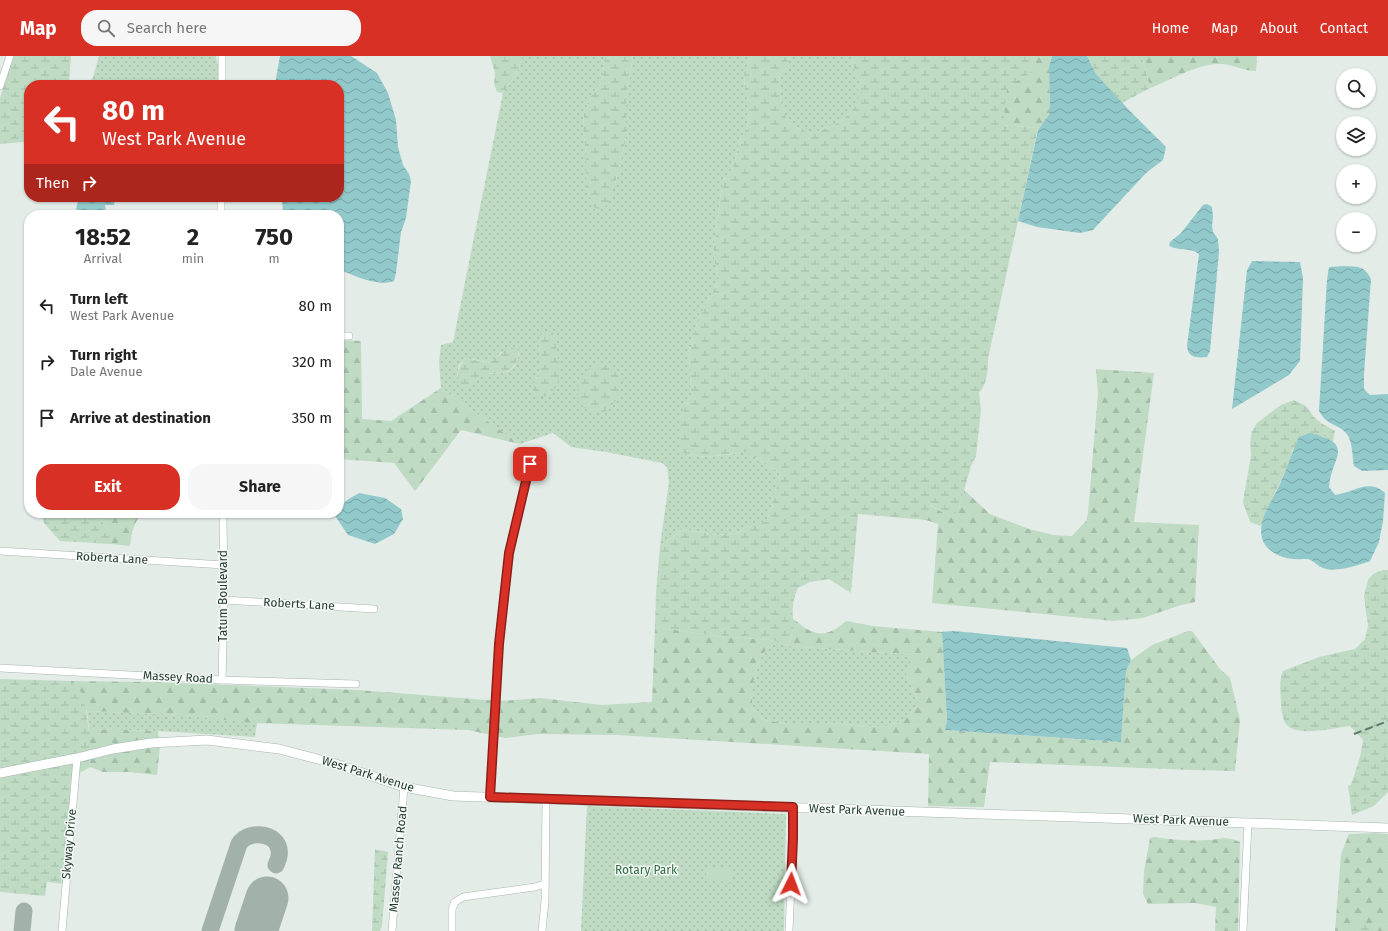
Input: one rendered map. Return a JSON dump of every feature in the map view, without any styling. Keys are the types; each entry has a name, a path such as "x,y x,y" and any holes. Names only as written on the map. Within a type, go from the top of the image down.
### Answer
{"street":[{"path":"0,86 10,56"},
{"path":"222,56 222,80"},
{"path":"344,336 349,336"},
{"path":"490,797 499,644 509,553 530,464"},
{"name":"Tatum Boulevard","path":"222,680 224,600 223,518"},
{"name":"Roberta Lane","path":"0,551 224,565"},
{"name":"Roberts Lane","path":"224,600 374,609"},
{"name":"Massey Road","path":"0,668 222,680 356,684"},
{"name":"West Park Avenue","path":"0,773 113,749 151,743 206,740 279,749 333,763 404,787 453,796 1248,822 1388,828"},
{"name":"Skyway Drive","path":"62,931 76,758"},
{"name":"Massey Ranch Road","path":"392,931 404,787"},
{"path":"542,931 545,901 546,800"},
{"path":"789,931 793,807"},
{"path":"1243,931 1248,822"},
{"path":"452,931 452,909 455,902 463,897 535,887 544,884"}],"green space":[{"path":"13,56 71,56 69,80 24,80 24,142 0,144 0,98"},
{"path":"99,56 216,56 223,80 92,80"},
{"path":"490,56 522,56 518,71 503,93 497,92 494,84 495,73"},
{"path":"522,56 605,56 602,81 591,96 584,113 583,129 586,154 586,187 615,184 626,139 626,100 633,56 751,56 744,73 745,93 751,109 747,128 740,140 733,168 725,178 721,192 713,254 719,280 698,320 689,353 691,394 679,420 679,452 705,457 747,452 780,474 767,521 749,526 736,533 717,535 683,529 660,546 669,482 667,467 662,463 571,447 553,433 520,444 441,388 439,362 441,345 453,342 503,93 518,71","holes":["543,332 555,355 559,370 559,378 556,386 550,394 533,385 541,369 539,346","518,350 519,355 514,367 508,372 488,374 478,378 457,377 459,365 466,358 487,362 493,360 501,352"]},
{"path":"605,56 633,56 626,100 626,139 615,184 607,205 600,210 594,207 586,187 586,154 583,129 584,113 591,96 602,81"},
{"path":"751,56 791,56 785,69 779,75 782,104 787,122 812,134 842,121 858,103 859,81 853,65 852,56 1034,56 1030,74 1007,86 1003,125 1038,128 988,359 986,377 984,385 979,393 981,410 976,456 971,466 959,508 956,513 950,516 930,505 926,520 858,514 851,593 829,579 810,582 798,588 793,607 793,619 796,621 788,646 772,640 716,636 655,627 660,546 683,529 717,535 736,533 749,526 767,521 780,474 747,452 705,457 679,452 679,420 691,394 689,353 698,320 719,280 713,254 721,192 725,178 733,168 740,140 747,128 751,110 745,93 744,73"},
{"path":"791,56 852,56 853,65 859,81 858,103 842,121 812,134 787,122 782,104 779,75 785,69"},
{"path":"1034,56 1052,56 1049,67 1050,113 1038,130 1038,128 1002,125 1007,86 1030,74"},
{"path":"1087,56 1142,56 1150,88 1122,103 1096,74"},
{"path":"1142,56 1257,56 1256,71 1222,64 1209,65 1192,70 1150,88"},
{"path":"550,330 554,335 561,374 556,387 550,394 543,397 535,396 533,385 541,369 539,346 543,332"},
{"path":"344,340 361,341 362,419 391,421 441,388 520,444 461,430 415,491 394,463 344,459"},
{"path":"509,347 518,350 516,362 510,370 483,376 468,388 459,386 458,371 466,358 488,362 493,360"},
{"path":"595,365 609,367 617,374 623,383 617,399 607,411 596,412 588,410 579,401 578,388 580,381 587,370"},
{"path":"1096,369 1154,373 1134,522 1199,525 1195,602 1181,605 1143,618 1113,621 932,603 938,524 926,520 929,505 950,516 959,508 964,490 990,514 1029,529 1053,535 1072,536 1086,521 1088,513 1098,393"},
{"path":"1294,400 1306,406 1314,417 1335,431 1333,442 1323,436 1293,449 1289,465 1268,507 1261,526 1250,522 1243,502 1251,455 1250,443 1252,431 1257,423 1270,413 1281,405"},
{"path":"42,518 100,518 110,533 110,544 60,541 44,523"},
{"path":"100,518 138,518 132,532 130,546 110,544 110,533"},
{"path":"1383,570 1388,570 1388,792 1374,806 1352,815 1348,786 1351,785 1360,757 1363,740 1350,726 1328,730 1310,731 1295,730 1289,727 1282,715 1280,682 1283,671 1319,657 1355,649 1365,639 1368,626 1364,596 1368,580 1373,574"},
{"path":"796,621 815,633 827,633 839,627 846,621 873,626 942,632 947,720 945,730 1121,742 1126,671 1131,660 1152,645 1188,631 1192,631 1220,669 1230,678 1240,720 1235,771 990,762 984,807 928,806 929,754 617,735 537,734 505,738 468,730 252,723 183,715 87,711 70,681 152,682 358,690 500,701 540,698 602,705 652,702 655,627 716,636 772,640 760,659 752,686 752,708 764,720 784,723 828,723 884,727 905,720 919,703 906,673 908,664 914,655 788,646"},
{"path":"772,640 788,646 915,655 906,673 919,703 905,720 884,727 828,723 784,723 764,720 752,708 752,686 760,659"},
{"path":"0,679 70,681 81,692 86,709 89,731 89,751 0,769"},
{"path":"87,711 183,715 257,723 255,737 158,731 89,729"},
{"path":"89,729 158,731 159,739 89,751"},
{"path":"160,746 157,775 128,772 103,772 90,767 89,758 113,752"},
{"path":"89,758 90,767 71,778 64,884 47,882 45,896 0,892 0,777"},
{"name":"Rotary Park","path":"587,806 786,814 784,931 581,931"},
{"path":"1349,834 1388,834 1388,931 1377,931 1375,925 1358,927 1356,931 1335,931 1341,854"},
{"path":"1155,837 1188,840 1227,838 1240,842 1238,931 1215,931 1216,907 1195,903 1148,904 1143,894 1144,871 1150,838"},
{"path":"375,849 388,852 382,926 380,931 372,931"},
{"path":"706,867 731,867 731,882 706,881"},
{"path":"1367,923 1375,925 1377,931 1356,931 1358,927"}],"water":[{"path":"280,56 351,56 377,73 388,93 396,120 398,147 403,165 409,174 411,181 406,218 401,232 394,281 381,283 374,282 344,271 344,210 283,210 282,202 344,202 344,80 276,80"},
{"path":"1052,56 1087,56 1096,74 1166,147 1163,160 1146,173 1093,230 1080,233 1037,227 1018,221 1038,130 1050,113 1049,67"},
{"path":"78,202 115,202 114,205 105,205 106,210 76,210"},
{"path":"1207,204 1212,207 1212,226 1213,232 1218,239 1219,252 1210,351 1207,357 1200,357 1191,355 1187,346 1199,254 1192,250 1169,246 1170,242 1181,233 1203,205"},
{"path":"1252,261 1300,262 1303,278 1300,361 1289,375 1232,409 1247,270"},
{"path":"1344,266 1363,269 1371,279 1364,389 1370,395 1388,394 1388,470 1362,471 1354,466 1351,444 1348,436 1339,427 1325,419 1319,411 1329,267"},
{"path":"1310,433 1324,437 1333,442 1337,447 1338,453 1329,487 1335,495 1367,486 1379,489 1385,493 1383,521 1379,542 1370,561 1347,568 1334,570 1328,569 1321,567 1307,559 1289,559 1277,555 1268,548 1263,540 1261,529 1265,513 1280,484 1299,437"},
{"path":"359,493 385,498 401,509 403,519 394,534 375,544 348,535 336,518 344,518 344,503"},
{"path":"954,631 1127,648 1131,660 1126,671 1121,742 945,730 947,720 942,632 940,632"}],"taxiway":[{"path":"210,931 239,844 250,836 264,835 271,838 276,842 279,848 279,857 276,865"},
{"path":"22,931 24,911"}],"runway":[{"path":"256,931 267,898"}],"railway":[{"path":"1354,734 1388,721"}],"route":[{"path":"530,464 509,553 499,644 490,797 793,807 791,884"}]}
